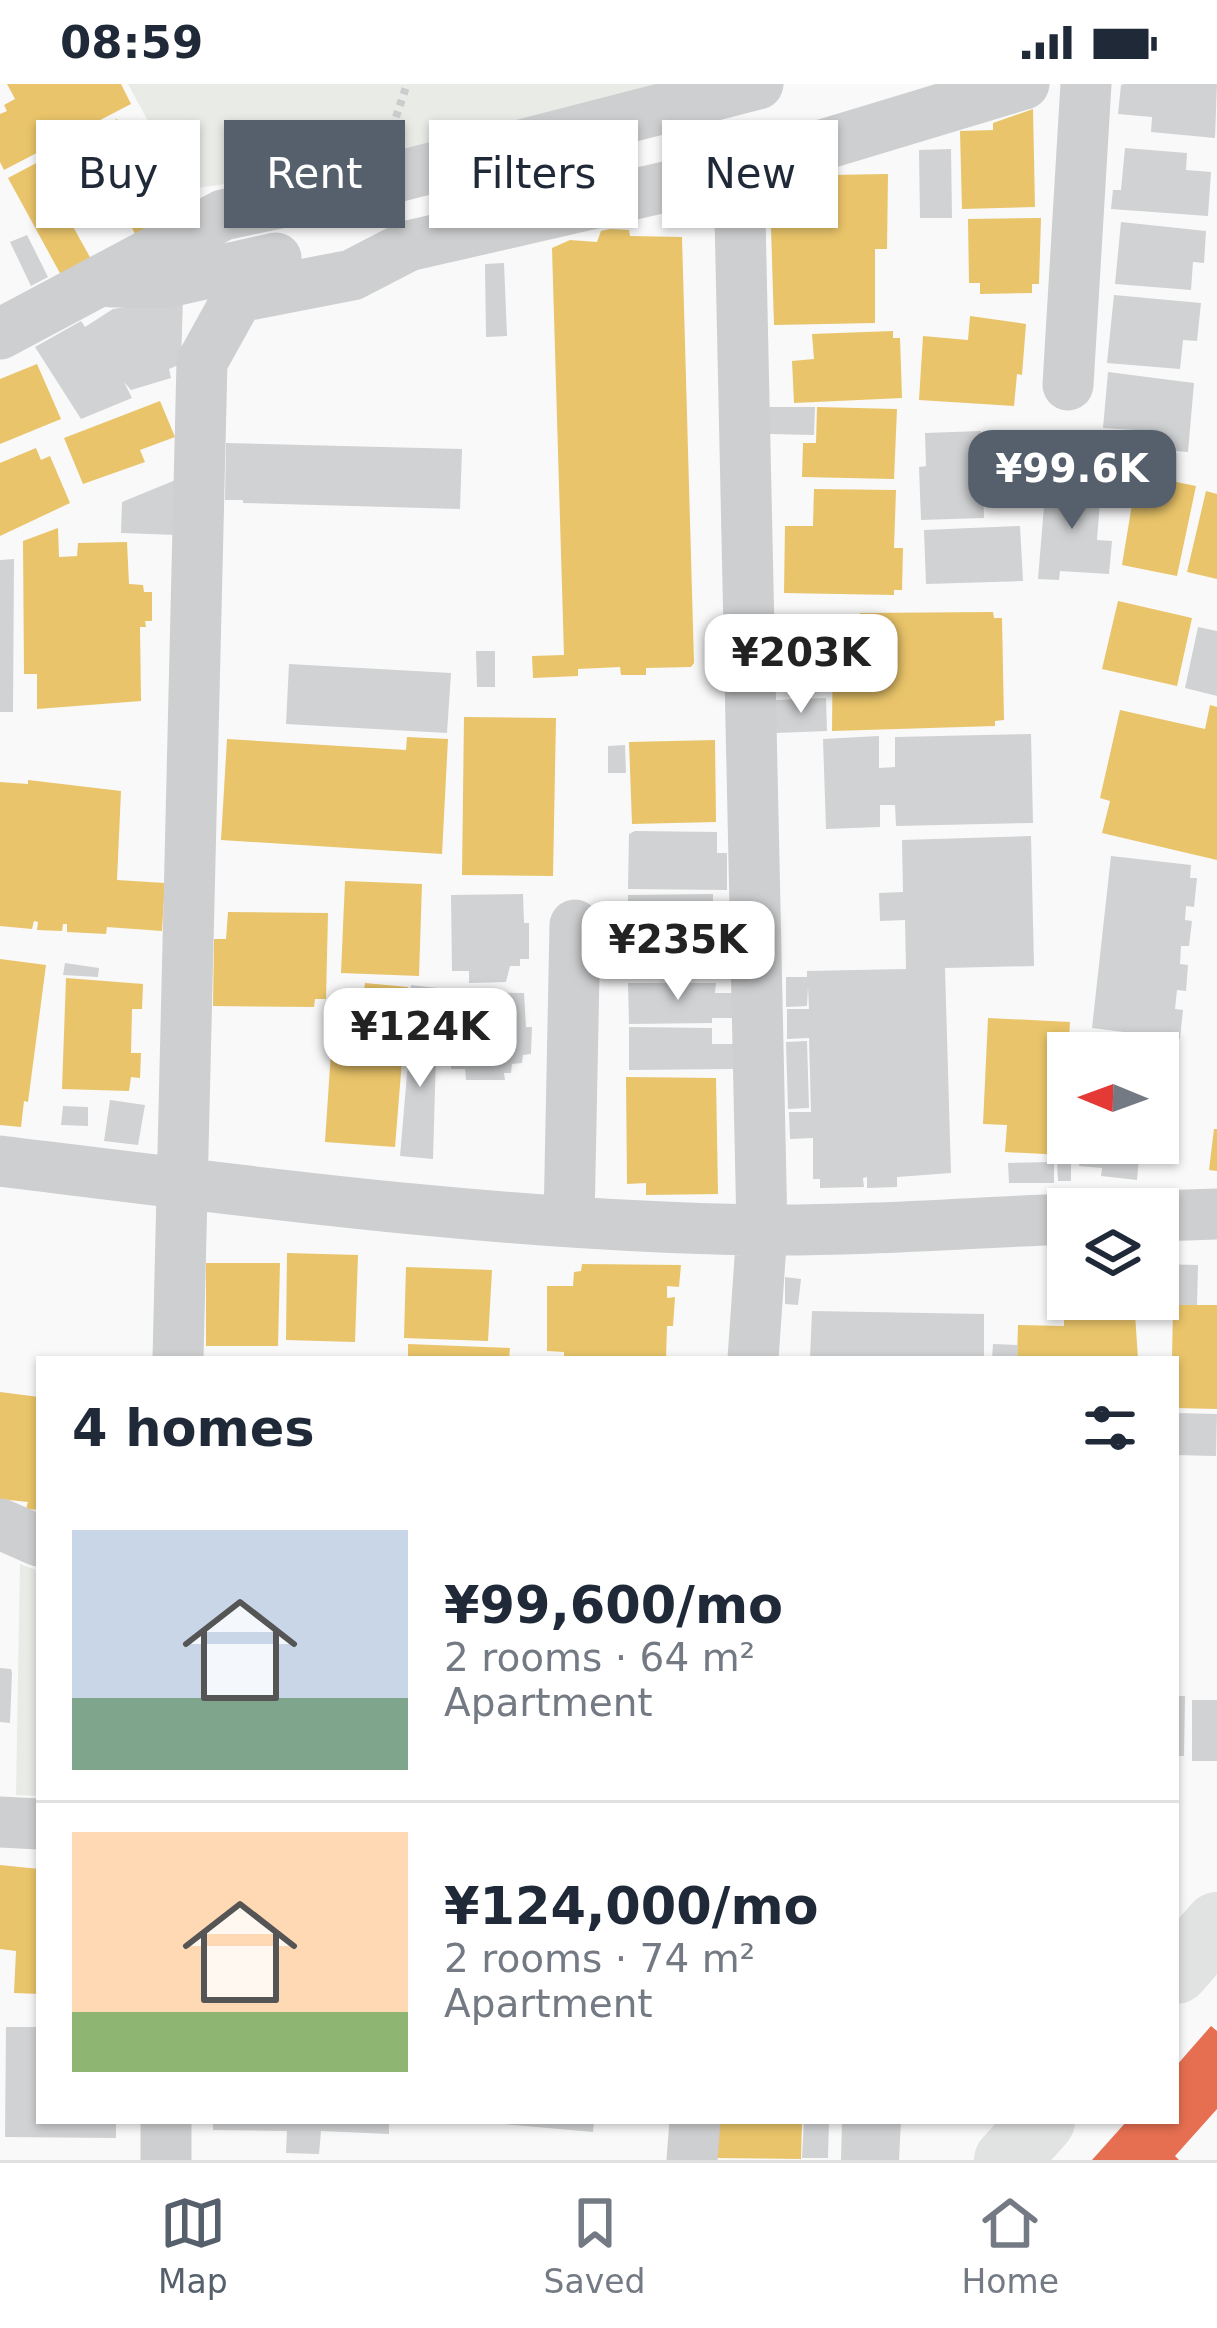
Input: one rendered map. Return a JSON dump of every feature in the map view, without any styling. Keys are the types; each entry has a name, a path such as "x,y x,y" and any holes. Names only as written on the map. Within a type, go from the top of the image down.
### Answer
{"highway":[{"path":"1179,1967 1217,1925"},
{"path":"1007,2160 1039,2124"}],"street":[{"path":"0,334 224,215 374,183 758,84"},
{"path":"838,140 1024,84"},
{"path":"1068,385 1085,84"},
{"path":"178,1356 202,362 238,297 352,275 408,246 662,188"},
{"path":"740,228 762,1230 752,1356"},
{"path":"99,282 168,282 352,242 408,246"},
{"path":"569,1222 575,925"},
{"path":"0,1161 451,1214 569,1222 762,1230 1047,1220"},
{"path":"1179,1215 1217,1214"},
{"path":"0,1524 36,1540"},
{"path":"0,1822 36,1824"},
{"path":"166,2124 166,2160"},
{"path":"692,2160 695,2124"}],"shaded area":[{"path":"128,84 671,84 528,120 429,120 429,145 405,151 405,120 224,120 224,184 200,188 200,120 147,120"},
{"path":"20,1564 36,1570 36,1796 16,1795"}],"building: Homes":[{"path":"7,84 121,84 131,104 100,120 36,120 36,153 4,170 0,114 15,99"},
{"path":"1033,109 1035,207 962,209 960,131 993,130 993,123"},
{"path":"36,163 36,228 74,228 91,259 61,275 8,178"},
{"path":"888,174 887,249 875,249 875,323 774,325 771,228 838,228 838,175"},
{"path":"1041,218 1039,284 1032,284 1032,293 980,294 980,283 969,283 968,219"},
{"path":"629,230 630,236 682,237 694,663 691,667 646,668 646,675 621,675 620,667 578,669 578,676 533,678 532,656 564,655 552,248 570,240 597,242 601,231"},
{"path":"970,316 1026,324 1014,406 919,400 923,336 968,340"},
{"path":"893,331 893,338 900,338 902,398 794,403 792,361 814,359 812,334"},
{"path":"37,364 61,419 0,444 0,379"},
{"path":"160,401 175,437 140,450 145,462 83,484 64,438"},
{"path":"817,407 897,409 894,479 802,477 803,443 816,443"},
{"path":"36,448 41,460 50,456 70,503 0,536 0,463"},
{"path":"1137,474 1196,486 1177,576 1122,565"},
{"path":"814,489 896,490 894,548 903,548 902,590 894,590 894,595 784,593 785,526 813,526"},
{"path":"1206,491 1217,494 1217,579 1187,572"},
{"path":"58,528 59,557 77,556 78,543 127,542 129,584 143,585 144,592 152,592 152,621 140,627 141,701 37,709 37,674 24,674 23,541"},
{"path":"1118,601 1192,618 1177,686 1102,669"},
{"path":"993,612 994,618 1002,618 1004,720 995,721 995,726 832,731 833,628 861,627 860,613"},
{"path":"1210,705 1217,707 1217,860 1102,833 1110,801 1100,798 1120,710 1205,729"},
{"path":"464,717 556,718 553,876 462,875"},
{"path":"407,737 448,739 442,854 221,840 227,739 406,750"},
{"path":"715,740 716,822 632,824 629,742"},
{"path":"28,780 121,791 117,880 165,883 162,931 107,927 106,934 67,932 67,924 62,931 37,930 34,921 32,929 0,926 0,782 28,784"},
{"path":"345,881 422,884 419,976 341,973"},
{"path":"228,912 328,913 326,999 315,999 314,1007 213,1006 214,939 226,939"},
{"path":"0,959 46,965 21,1127 0,1125"},
{"path":"66,978 143,984 142,1009 132,1009 131,1053 141,1053 140,1078 131,1077 129,1091 62,1089"},
{"path":"365,983 408,987 395,1147 325,1142 334,1007 362,1009"},
{"path":"988,1018 1070,1022 1069,1032 1047,1032 1047,1154 1005,1152 1007,1125 983,1124"},
{"path":"626,1077 716,1078 718,1194 646,1195 646,1183 627,1184"},
{"path":"1217,1129 1217,1171 1209,1170"},
{"path":"287,1253 358,1255 355,1342 286,1340"},
{"path":"206,1263 280,1263 278,1346 206,1346"},
{"path":"582,1264 681,1265 679,1287 667,1286 667,1298 675,1297 666,1356 564,1356 564,1352 547,1351 547,1286 573,1286 574,1272 581,1271"},
{"path":"406,1267 492,1270 488,1341 404,1338"},
{"path":"1179,1305 1217,1305 1217,1409 1179,1408 1179,1356 1172,1356 1173,1320 1179,1320"},
{"path":"1064,1320 1135,1320 1138,1356 1017,1356 1018,1325 1064,1326"},
{"path":"408,1344 510,1348 509,1356 408,1356"},
{"path":"0,1392 36,1397 36,1510 26,1509 28,1502 0,1499"},
{"path":"0,1865 36,1869 36,1994 14,1993 16,1951 0,1949"},
{"path":"716,2124 802,2124 801,2159 715,2158"}],"building: Shops":[{"path":"1211,2026 1217,2031 1217,2109 1175,2156 1179,2160 1092,2160 1124,2124 1179,2124 1179,2063"}],"building: Other":[{"path":"1124,84 1217,84 1215,138 1151,132 1152,117 1118,114"},
{"path":"1125,148 1187,153 1186,170 1211,172 1208,216 1111,209 1113,190 1121,190"},
{"path":"951,149 952,218 920,218 919,150"},
{"path":"1121,222 1206,231 1204,263 1193,262 1191,290 1115,284"},
{"path":"27,235 48,277 31,286 10,242"},
{"path":"504,263 507,336 486,337 485,264"},
{"path":"1114,295 1201,303 1197,341 1183,340 1180,369 1107,363"},
{"path":"183,297 181,364 169,369 171,378 131,390 124,382 132,398 81,419 35,347 81,321 85,327 113,309"},
{"path":"1108,372 1194,383 1188,452 1135,448 1136,430 1103,428"},
{"path":"769,407 815,407 814,435 769,434"},
{"path":"981,431 984,518 921,520 919,467 926,466 925,433"},
{"path":"226,443 462,449 460,509 225,500"},
{"path":"178,479 177,535 121,533 122,502"},
{"path":"1046,482 1101,487 1097,540 1112,541 1109,574 1060,571 1059,580 1038,579"},
{"path":"1020,526 1023,581 926,584 924,530"},
{"path":"14,559 13,712 0,712 0,560"},
{"path":"1198,627 1217,631 1217,696 1185,688"},
{"path":"476,651 495,651 495,687 477,687"},
{"path":"289,664 451,673 447,733 286,724"},
{"path":"826,698 827,731 776,733 775,700"},
{"path":"1031,734 1033,823 896,826 895,805 880,805 880,827 826,829 823,739 879,736 879,768 895,767 895,737"},
{"path":"625,745 626,773 608,773 608,746"},
{"path":"717,832 717,853 727,853 727,890 628,889 629,834"},
{"path":"1031,836 1034,966 945,968 951,1173 897,1177 897,1187 867,1188 867,1177 864,1187 820,1188 820,1179 813,1179 813,1138 790,1139 789,1112 811,1112 809,1038 787,1039 787,1009 809,1009 808,987 807,1006 786,1007 786,977 807,977 807,971 906,969 905,920 880,921 879,893 903,892 902,840"},
{"path":"1111,856 1191,865 1190,878 1197,878 1194,907 1186,906 1185,920 1192,921 1189,946 1181,946 1180,964 1188,965 1186,991 1177,990 1175,1009 1183,1010 1180,1039 1179,1032 1092,1028"},
{"path":"523,894 529,959 510,966 506,982 469,983 469,971 452,971 451,895"},
{"path":"713,894 713,906 730,907 731,929 713,929 713,934 628,934 628,895"},
{"path":"712,937 713,950 732,949 732,972 713,972 713,978 628,979 628,938"},
{"path":"65,963 99,968 98,977 63,975"},
{"path":"628,983 716,983 715,993 733,993 734,1018 712,1018 712,1023 629,1024"},
{"path":"411,985 437,988 437,1012 410,1011"},
{"path":"451,992 524,993 526,1027 532,1027 531,1054 523,1055 522,1063 512,1064 511,1073 504,1073 505,1080 466,1080 465,1069 451,1069"},
{"path":"412,1016 437,1018 433,1159 400,1156"},
{"path":"629,1027 712,1028 712,1044 733,1044 734,1069 629,1070"},
{"path":"807,1041 809,1108 788,1109 786,1042"},
{"path":"110,1100 145,1105 138,1145 104,1141"},
{"path":"63,1106 88,1107 88,1126 61,1125"},
{"path":"1008,1163 1054,1164 1054,1183 1009,1183"},
{"path":"1057,1164 1071,1164 1071,1181 1058,1181"},
{"path":"1138,1164 1137,1180 1101,1176 1102,1168 1079,1166"},
{"path":"1179,1265 1198,1265 1197,1305 1179,1305"},
{"path":"785,1277 801,1279 798,1305 785,1304"},
{"path":"812,1311 984,1314 984,1356 810,1356"},
{"path":"993,1344 1018,1345 1017,1356 992,1356"},
{"path":"1179,1413 1217,1414 1216,1456 1179,1455"},
{"path":"0,1668 12,1673 10,1723 0,1722"},
{"path":"1179,1696 1185,1696 1184,1756 1179,1756"},
{"path":"1192,1700 1217,1700 1217,1761 1192,1761"},
{"path":"6,2027 36,2027 36,2124 116,2124 116,2138 5,2137"},
{"path":"213,2124 389,2124 389,2134 321,2131 319,2154 286,2153 287,2131 213,2130"},
{"path":"503,2124 594,2124 593,2132"},
{"path":"804,2124 829,2124 828,2158 802,2158"},
{"path":"842,2124 901,2124 899,2160 841,2160"}]}
